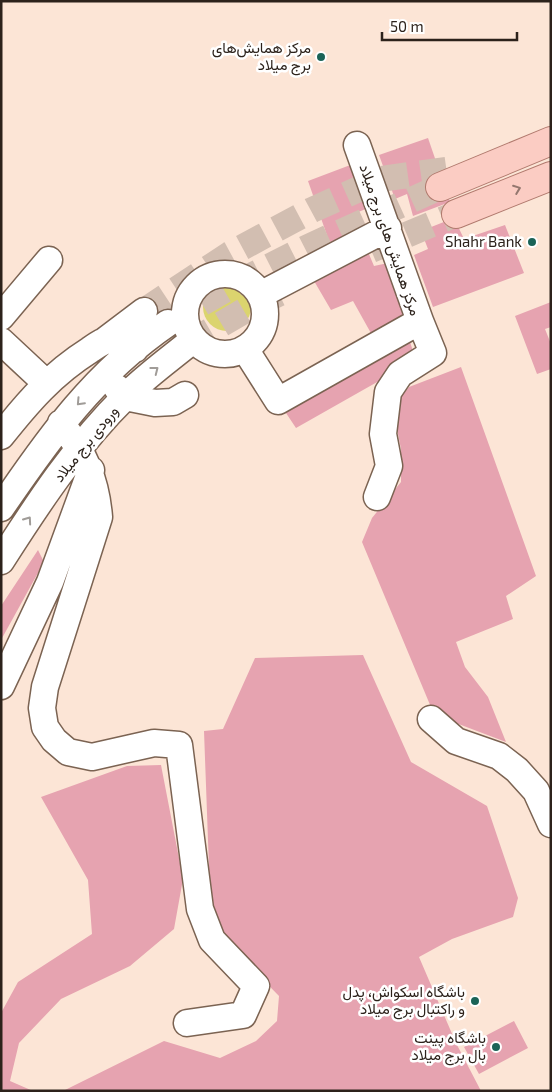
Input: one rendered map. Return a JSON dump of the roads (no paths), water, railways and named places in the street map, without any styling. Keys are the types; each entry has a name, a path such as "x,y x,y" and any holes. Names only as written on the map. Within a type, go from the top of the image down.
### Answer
{"main road":[{"path":"463,174 551,141"},
{"path":"456,214 551,176"}],"street":[{"name":"مرکز همایش های برج میلاد","path":"245,349 278,401 420,320 357,145"},
{"path":"463,174 483,202"},
{"path":"260,295 388,228"},
{"path":"1,317 49,260"},
{"path":"227,275 240,278 252,285 260,295 264,313 261,331 245,349 221,354 208,351 197,342 187,325 186,305 192,292 201,282 213,276 227,275"},
{"path":"1,436 46,383 71,362 103,342 144,311"},
{"path":"377,497 389,466 383,434 388,392 400,374 433,353 420,320"},
{"path":"1,508 61,423 105,375 168,322"},
{"path":"103,342 114,339 122,340 134,349"},
{"path":"1,341 46,383"},
{"name":"ورودی برج میلاد","path":"1,561 85,459 124,397 188,344"},
{"path":"105,375 124,397 173,402 185,395"},
{"path":"61,423 85,459 97,494 99,517 45,687 42,708 45,727 54,740 68,752 92,757 154,743 179,745 200,909 212,940 256,986 243,1015 187,1023"},
{"path":"1,686 50,582 85,459"},
{"path":"432,719 456,741 499,756 518,770 536,790 551,824"}],"tunnel":[{"path":"144,311 230,254 312,210 381,179 452,169"},
{"path":"168,323 235,284 306,248 440,187"},
{"path":"371,250 456,214"},
{"path":"188,344 249,308 286,290"}],"place":[{"name":"مرکز همایش‌های برج میلاد","path":"321,57"},
{"name":"Shahr Bank","path":"532,242"},
{"name":"باشگاه اسکواش، پدل و راکتبال برج میلاد","path":"475,1001"},
{"name":"باشگاه پینت بال برج میلاد","path":"496,1047"}]}
